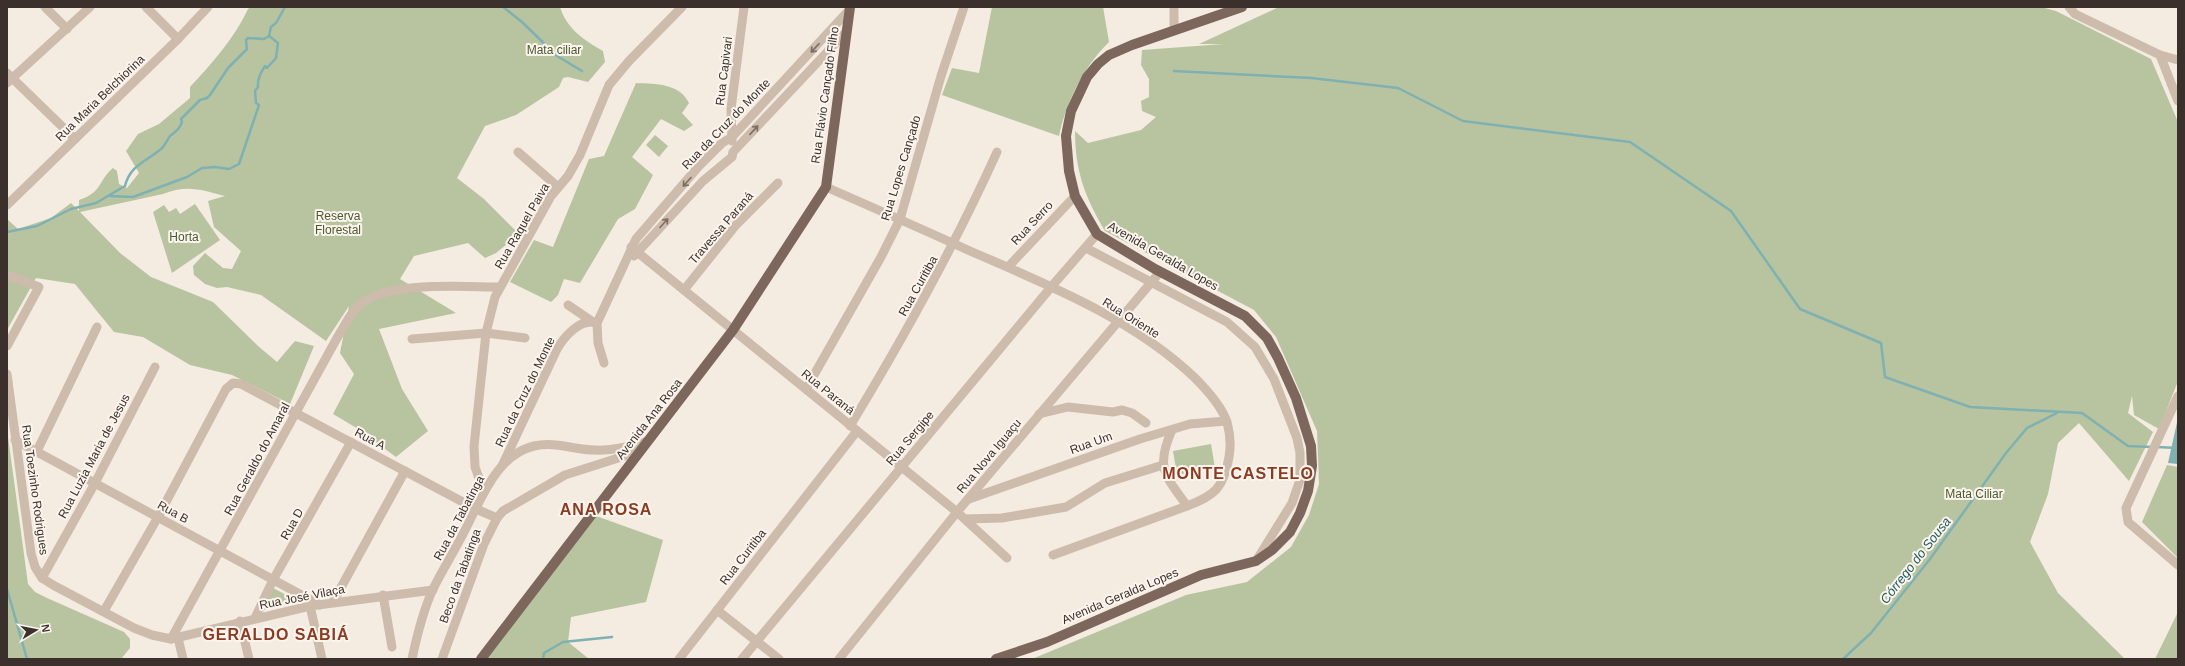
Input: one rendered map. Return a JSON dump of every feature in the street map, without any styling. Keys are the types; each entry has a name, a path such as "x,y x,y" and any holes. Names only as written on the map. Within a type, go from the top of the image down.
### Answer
{"main road":[{"name":"Avenida Geralda Lopes","path":"996,659 1047,642 1200,575 1256,560 1272,550 1290,532 1300,513 1308,491 1312,466 1311,446 1306,426 1278,358 1267,338 1245,316 1160,272 1097,234 1075,196 1069,171 1066,136 1071,111 1086,77 1098,64 1110,55 1174,30 1242,7"},
{"name":"Rua Flávio Cançado Filho","path":"826,187 850,8"},
{"name":"Avenida Ana Rosa","path":"481,659 733,330 826,187"}],"street":[{"path":"45,7 67,29"},
{"path":"75,139 9,78 67,29 90,7"},
{"path":"146,7 178,39"},
{"name":"Rua Maria Belchiorina","path":"7,205 178,39 208,7"},
{"name":"Rua Raquel Paiva","path":"484,492 475,467 474,446 486,333 492,306 500,287 558,187 568,176 580,155 609,85 628,61 682,7"},
{"name":"Rua Capivari","path":"733,152 732,101 744,7"},
{"name":"Rua Lopes Cançado","path":"806,389 881,257 900,219 964,7"},
{"path":"1174,7 1174,30"},
{"path":"2069,7 2075,14 2160,55 2178,60"},
{"name":"Rua da Cruz do Monte","path":"502,466 563,339 576,328 595,322 635,250 643,230 699,166 722,143 732,137 850,8"},
{"name":"Rua da Cruz do Monte","path":"635,250 703,181 732,157 733,152 847,31"},
{"path":"2160,55 2178,101"},
{"path":"518,152 558,187"},
{"name":"Rua Curitiba","path":"679,659 854,429 954,244 997,152"},
{"name":"Travessa Paraná","path":"684,290 736,225 778,183"},
{"name":"Rua Oriente","path":"826,187 1052,286 1118,321 1183,367 1214,399 1226,421 1230,448 1228,464 1221,482 1214,494 1206,499 1053,555"},
{"name":"Rua Serro","path":"1008,267 1075,196"},
{"name":"Rua Sergipe","path":"742,659 1052,286 1097,234"},
{"path":"1086,248 1228,322 1255,347 1274,379 1291,418 1300,453 1300,480 1292,502 1256,560"},
{"name":"Rua Paraná","path":"635,250 901,468 957,512 1007,558"},
{"name":"Rua Nova Iguaçu","path":"840,659 957,512 1160,272"},
{"path":"7,275 39,287 7,346"},
{"name":"Rua Geraldo do Amaral","path":"174,639 295,413 350,317 360,304 372,296 398,290 430,287 500,287"},
{"path":"568,306 595,322 598,343 604,363"},
{"path":"37,450 97,327"},
{"path":"412,339 486,333 525,338"},
{"name":"Rua Luzia Maria de Jesus","path":"42,578 95,483 155,367"},
{"name":"Rua Toezinho Rodrigues","path":"7,374 31,554 35,567 42,578"},
{"name":"Rua A","path":"158,517 226,389 232,383 241,384 476,509 497,518"},
{"path":"2178,396 2149,462 2126,508 2128,522 2178,565"},
{"path":"1039,414 1068,407 1113,412 1122,410 1132,413 1146,423"},
{"name":"Rua Um","path":"968,500 1118,445 1199,422 1226,421"},
{"path":"1172,430 1164,450 1164,465 1170,484 1187,506"},
{"name":"Rua B","path":"15,440 37,450 273,580 320,604"},
{"name":"Rua da Tabatinga","path":"412,659 419,628 433,590 484,492 502,466 523,450 540,445 594,450 619,448 648,441"},
{"name":"Rua D","path":"255,618 273,580 351,442"},
{"name":"Beco da Tabatinga","path":"442,659 484,544 497,518 511,506 565,476 640,451"},
{"path":"965,519 1002,518 1066,506 1105,483 1164,465"},
{"path":"333,602 405,471"},
{"path":"104,611 158,517"},
{"path":"42,578 134,628 152,635 174,639 183,659"},
{"name":"Rua José Vilaça","path":"174,639 240,621 320,604 433,590"},
{"path":"383,595 392,647"},
{"path":"310,606 322,659"},
{"path":"717,610 779,659"},
{"path":"240,621 250,659"}],"green space":[{"path":"251,7 560,7 571,28 603,51 605,62 588,82 568,77 563,78 559,87 516,115 485,126 457,178 484,199 519,234 496,253 485,258 468,243 414,256 400,279 456,313 379,329 402,389 428,431 396,457 355,427 333,414 354,374 340,353 349,306 326,341 261,295 227,287 217,288 205,284 194,275 193,266 205,253 223,268 232,269 241,251 214,227 208,201 225,196 194,189 179,189 163,194 80,212 120,253 151,277 213,302 258,346 277,362 295,341 314,346 290,404 232,375 190,365 143,337 114,332 75,284 36,278 7,330 7,219 18,229 51,218 71,203 79,211 79,200 92,194 113,168 117,171 119,184 127,188 139,173 126,151 138,134 159,124 190,98 190,87 222,50 248,9"},
{"path":"992,7 1103,7 1109,42 1092,62 1077,85 1066,110 1059,136 942,95 952,68 979,73"},
{"name":"Mata Ciliar","path":"1279,7 2041,7 2056,11 2151,59 2178,122 2178,381 2159,429 2134,415 2132,396 2128,413 2153,432 2129,481 2079,423 2058,443 2048,494 2030,542 2058,593 2125,659 1032,659 1186,595 1247,582 1291,547 1309,515 1319,484 1317,431 1276,337 1254,310 1105,231 1092,207 1082,183 1075,145 1075,131 1088,143 1141,130 1156,117 1142,111 1141,101 1149,97 1149,79 1141,65 1142,50 1224,44 1199,44"},
{"path":"636,83 659,84 673,88 685,96 689,103 682,113 693,125 684,131 661,119 632,157 653,175 635,209 618,219 580,283 564,279 558,295 551,302 510,282 534,240 553,247 589,159 604,156"},
{"path":"655,135 668,146 659,157 646,145"},
{"name":"Horta","path":"195,204 220,240 172,273 153,212 164,205 169,212 176,208 180,214"},
{"path":"7,429 28,584 35,592 47,598 124,632 130,639 130,648 121,659 7,659"},
{"path":"1211,444 1215,468 1177,475 1173,451"},
{"path":"2167,465 2178,467 2178,558 2142,522"},
{"path":"596,516 663,540 646,602 571,617 568,642 589,659 486,659"},
{"path":"273,588 298,601 263,610"},
{"path":"2178,612 2178,659 2155,659"}],"water":[{"path":"2178,418 2178,464 2168,463"}],"waterway":[{"path":"110,196 133,197 187,177 202,168 215,167 229,169 239,164 259,105 256,103 255,91 258,87 260,76 265,66 267,68 276,58 278,43 269,36 271,27 276,23 285,7"},
{"path":"503,7 522,22 557,56 582,71"},
{"path":"7,232 37,226 71,209 96,203 125,186 127,179 135,168 162,148 170,136 180,127 182,122 181,119 200,100 207,98 210,95 228,68 247,49 246,40 248,38 264,39 269,36"},
{"path":"1174,71 1311,78 1398,88 1463,121 1630,142 1731,211 1800,309 1881,343 1885,377 1970,407 2082,413 2128,446 2152,447"},
{"name":"Córrego do Sousa","path":"1843,659 1871,633 1930,559 2006,453 2027,428 2057,413"},
{"name":"Córrego do Sousa","path":"2157,447 2178,448"},
{"path":"7,589 27,659"},
{"path":"543,659 544,653 563,642 612,637"}],"district":[{"name":"MONTE CASTELO","path":"1238,473"},
{"name":"ANA ROSA","path":"606,509"},
{"name":"GERALDO SABIÁ","path":"276,634"}],"park label":[{"name":"Mata ciliar","path":"554,50"},
{"name":"Reserva Florestal","path":"338,223"}]}
